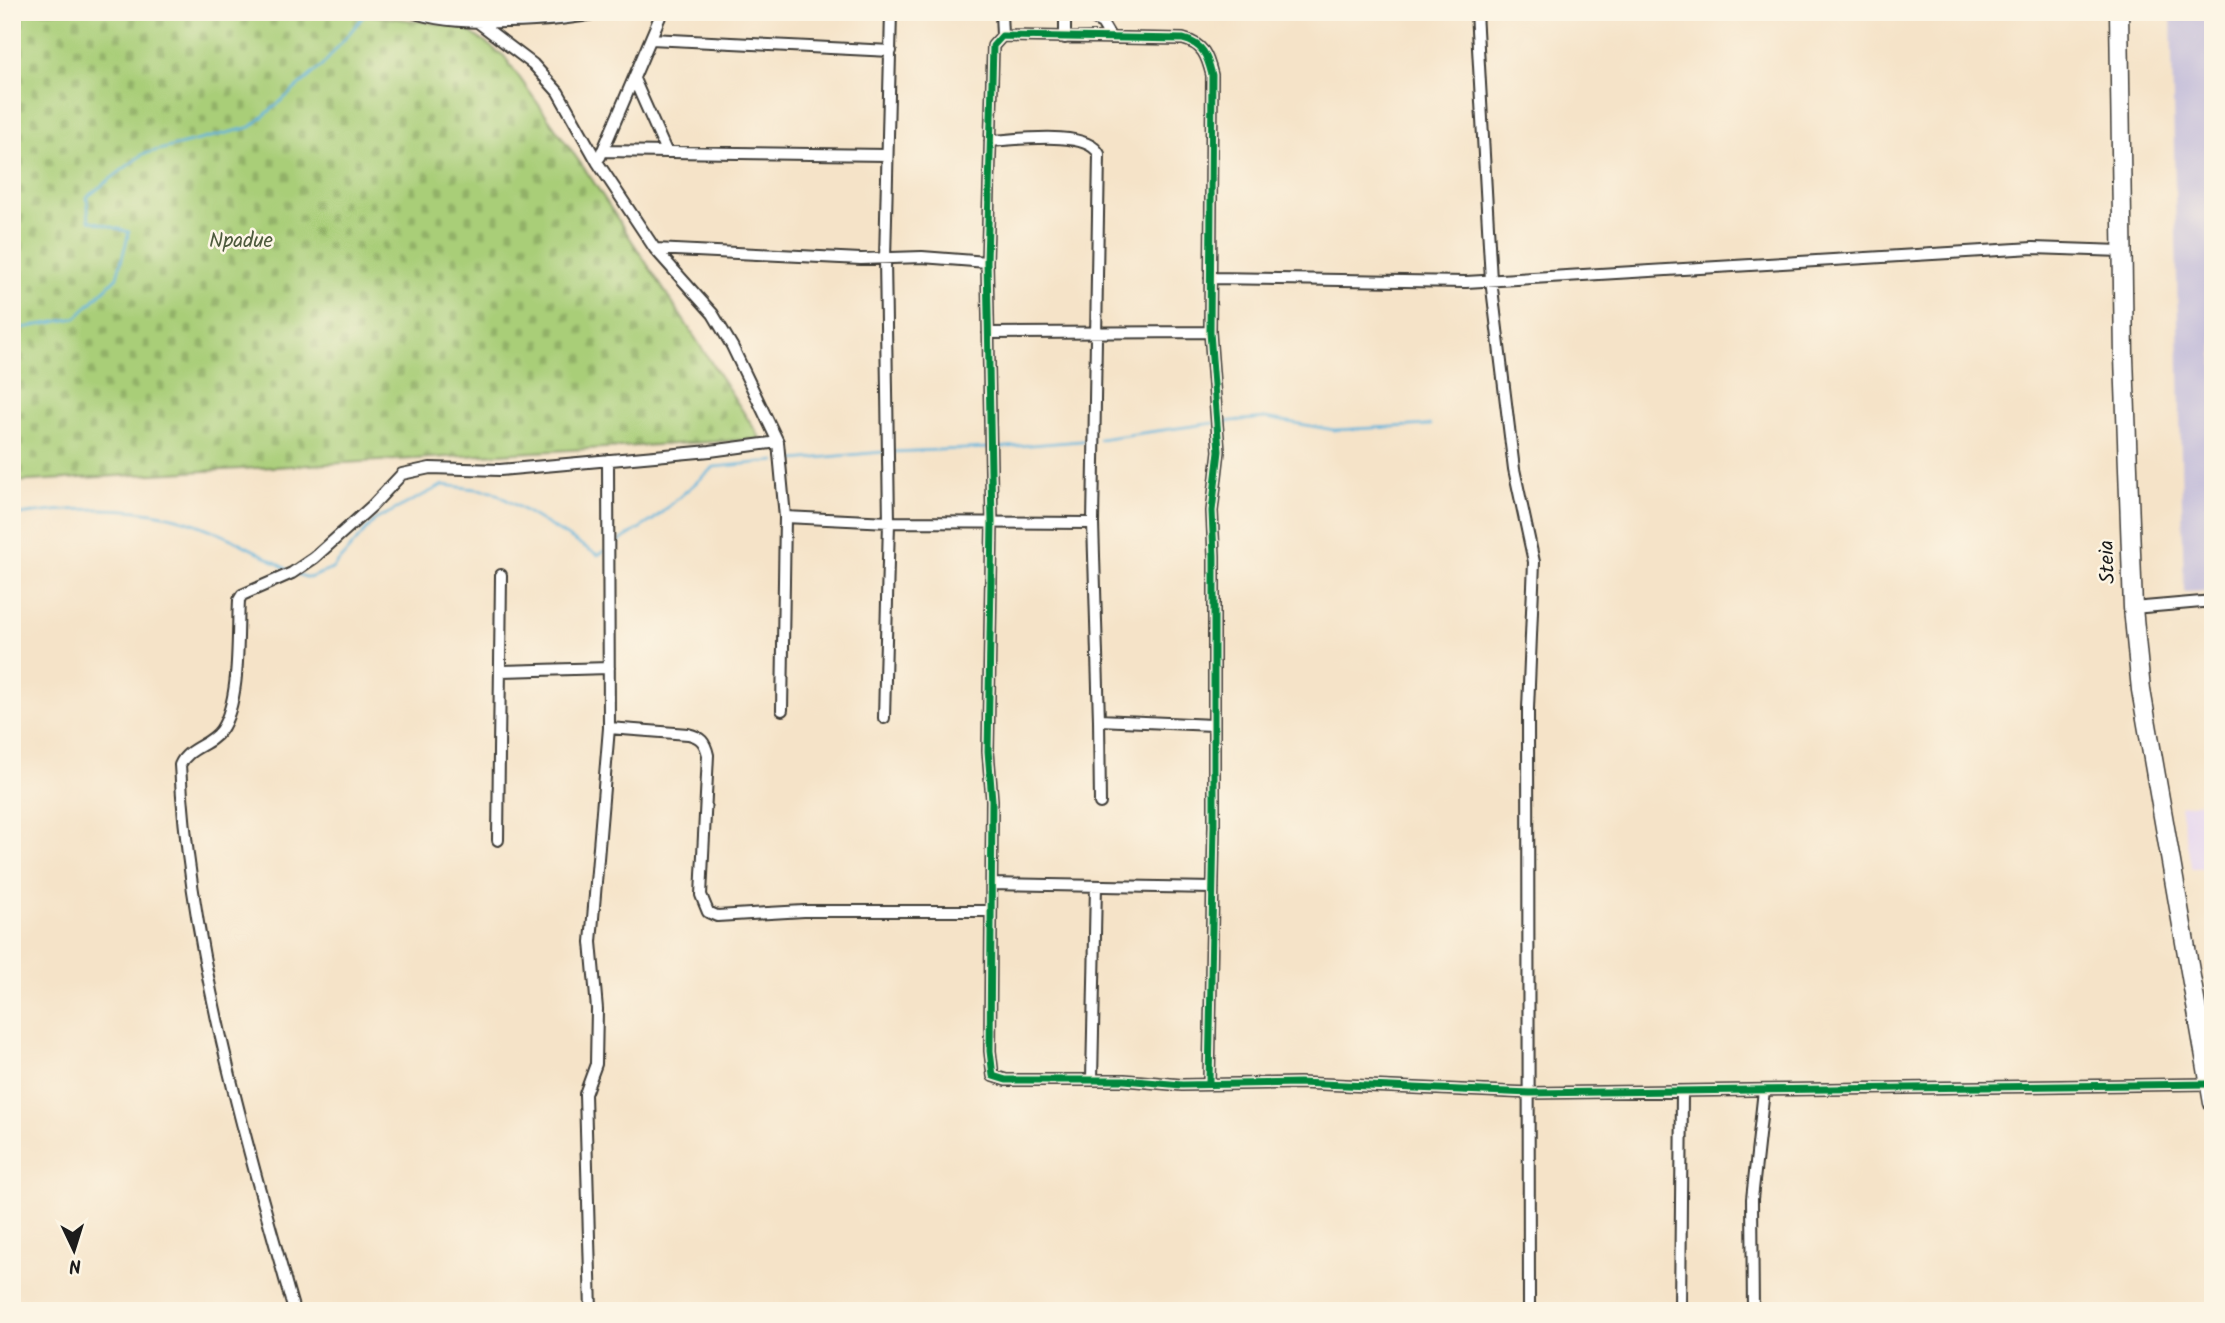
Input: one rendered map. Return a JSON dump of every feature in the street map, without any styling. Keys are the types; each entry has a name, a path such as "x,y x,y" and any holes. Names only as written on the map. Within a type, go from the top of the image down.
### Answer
{"main road":[{"name":"Steia","path":"2119,12 2122,251 2133,608 2143,702 2213,1103"}],"street":[{"path":"412,12 425,17 479,23 602,12"},
{"path":"598,163 662,12"},
{"path":"884,718 889,522 885,259 891,12"},
{"path":"1001,12 1002,37"},
{"path":"1065,12 1065,38"},
{"path":"1082,12 1102,23 1111,38"},
{"path":"1476,12 1491,280 1514,469 1534,562 1528,709 1528,1311"},
{"path":"479,23 547,77 598,163 655,249 713,314 732,346 778,442 785,517 782,710"},
{"path":"1209,1082 1213,888 1214,581 1211,529 1219,451 1210,332 1212,75 1207,55 1197,43 1183,39 1002,37 993,46 987,262 992,523 988,751 992,800 990,1051 993,1076 1006,1080 1091,1080 1182,1085 1209,1082 1530,1093 2209,1084"},
{"path":"651,39 891,51"},
{"path":"634,79 666,151"},
{"path":"990,141 1070,139 1095,146 1101,165 1095,333 1093,523 1100,803"},
{"path":"602,151 887,155"},
{"path":"1210,278 1491,280 2033,248 2122,251"},
{"path":"655,249 885,259 922,257 987,262"},
{"path":"988,333 1210,332"},
{"path":"293,1311 243,1128 207,960 183,816 180,765 184,757 206,745 221,730 229,711 233,692 239,600 242,595 292,573 314,558 373,506 402,474 430,468 500,470 778,442"},
{"path":"591,1311 585,1094 596,1064 597,1009 591,943 609,728 608,460"},
{"path":"785,517 889,522 1093,523"},
{"path":"498,840 501,575"},
{"path":"2133,608 2213,601"},
{"path":"502,671 609,668"},
{"path":"1099,720 1213,725"},
{"path":"609,728 688,734 699,736 705,743 708,755 702,895 708,912 717,916 804,911 990,911"},
{"path":"991,884 1213,888"},
{"path":"1091,1080 1096,886"},
{"path":"1753,1311 1752,1199 1764,1090"},
{"path":"1680,1311 1682,1091"}],"shaded area":[{"path":"2171,12 2213,12 2213,591 2184,592"},
{"path":"2213,800 2213,868 2192,869 2180,806"}],"green space":[{"name":"Npadue","path":"12,12 346,12 463,27 504,56 591,178 761,439 12,482"}],"waterway":[{"path":"12,330 76,318 117,277 129,232 89,220 87,197 143,154 251,127 323,65 367,12"},
{"path":"1221,422 1266,418 1334,430 1431,425"},
{"path":"1099,439 1214,423"},
{"path":"995,448 1093,440"},
{"path":"890,452 988,448"},
{"path":"782,461 883,452"},
{"path":"610,547 653,520 714,467 775,461"},
{"path":"296,574 309,578 332,569 375,520 443,485 492,491 598,555 605,551"},
{"path":"12,516 82,509 154,513 211,530 290,571"}],"cycle path":[{"path":"1209,1082 1214,826 1212,511 1219,451 1210,332 1212,75 1200,47 1183,39 1002,36 993,46 987,262 992,523 988,751 992,800 990,1051 993,1076 1006,1080 1124,1080 1182,1085 1299,1083 1530,1093 2209,1084"}]}
